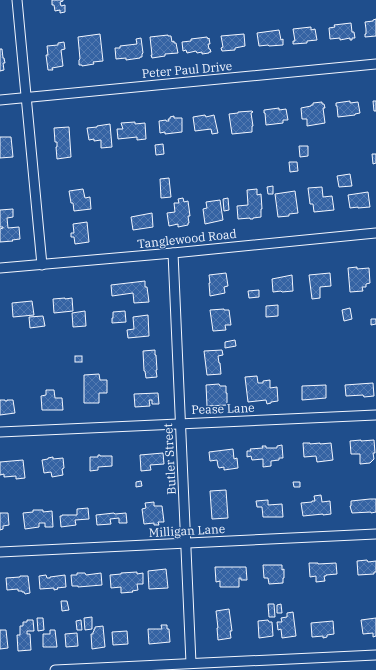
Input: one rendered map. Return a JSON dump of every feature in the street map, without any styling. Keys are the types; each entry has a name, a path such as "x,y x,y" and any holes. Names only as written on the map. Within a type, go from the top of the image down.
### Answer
{"street":[{"path":"17,0 42,265"},
{"name":"Peter Paul Drive","path":"0,100 376,64"},
{"name":"Tanglewood Road","path":"0,268 376,233"},
{"name":"Butler Street","path":"173,253 191,663"},
{"name":"Pease Lane","path":"0,432 376,415"},
{"name":"Milligan Lane","path":"0,552 376,534"},
{"path":"54,670 376,655"}],"building":[{"path":"52,0 63,0 60,2 61,6 65,5 65,12 60,13 60,10 55,11 54,5 52,5"},
{"path":"376,19 376,36 365,37 365,22"},
{"path":"351,23 352,32 354,32 355,38 352,38 352,40 350,40 350,38 340,40 340,38 330,39 329,28 335,27 334,25"},
{"path":"311,27 311,30 315,29 317,40 307,41 307,43 293,44 293,41 295,41 293,29"},
{"path":"279,30 281,40 283,39 283,45 259,46 257,33"},
{"path":"100,34 103,61 93,62 94,64 82,66 79,65 80,59 78,37"},
{"path":"244,34 245,46 235,48 235,50 222,51 221,48 223,47 221,36"},
{"path":"171,36 172,42 174,41 174,43 176,43 178,53 165,54 165,56 152,58 150,37"},
{"path":"207,37 208,39 209,38 210,44 208,44 211,52 202,54 202,52 197,53 196,51 187,53 186,50 183,51 182,42"},
{"path":"141,38 143,53 142,57 126,60 126,58 116,59 115,48 137,44 136,39"},
{"path":"64,42 65,49 61,50 63,66 52,68 53,70 48,70 46,55 48,55 47,46 58,45 58,43"},
{"path":"0,49 2,49 5,63 3,63 4,70 0,71"},
{"path":"350,101 350,103 358,102 360,113 338,117 336,103"},
{"path":"373,101 376,101 376,111 374,111"},
{"path":"322,102 325,108 323,108 325,123 307,126 307,119 302,119 301,108 311,106 313,103"},
{"path":"279,108 279,110 286,109 288,120 283,120 283,123 266,125 264,110"},
{"path":"252,111 252,132 232,134 229,114"},
{"path":"205,115 206,117 214,115 218,133 212,134 211,129 195,131 193,117"},
{"path":"174,116 174,118 182,118 182,132 165,134 165,132 160,133 159,121 169,121 168,119 170,119 170,117"},
{"path":"135,122 135,124 145,123 146,139 137,140 137,137 118,139 117,129 123,129 121,123"},
{"path":"110,124 112,147 101,148 101,140 89,140 87,128"},
{"path":"69,127 71,157 57,159 57,142 55,142 54,128"},
{"path":"0,137 11,137 13,157 0,158"},
{"path":"163,144 164,154 156,155 155,145"},
{"path":"299,146 308,146 308,156 300,157"},
{"path":"372,154 376,154 376,163 373,164"},
{"path":"289,162 297,162 298,171 290,172"},
{"path":"350,174 352,186 339,187 337,176"},
{"path":"169,178 171,197 161,198 160,179"},
{"path":"273,186 273,194 268,194 267,187"},
{"path":"322,187 323,197 332,196 334,210 314,212 313,204 310,204 308,188"},
{"path":"83,189 85,198 90,197 91,209 74,211 69,191"},
{"path":"257,189 257,195 261,194 261,217 253,219 238,219 237,206 248,205 247,190"},
{"path":"295,191 298,213 278,217 275,194"},
{"path":"368,192 370,207 350,208 348,195"},
{"path":"183,198 184,202 188,201 190,216 188,216 188,225 178,227 178,224 169,226 167,213 175,212 174,203 179,203 178,199"},
{"path":"228,198 229,210 224,211 223,199"},
{"path":"220,200 223,220 205,224 203,209 207,208 206,202"},
{"path":"13,209 13,217 7,218 8,228 19,227 20,239 0,242 0,229 3,227 0,227 0,210"},
{"path":"152,213 153,227 133,230 131,217"},
{"path":"87,222 89,242 75,244 74,237 71,237 71,233 74,233 73,224"},
{"path":"357,267 357,269 369,268 370,283 366,284 366,287 362,287 363,291 350,292 348,268"},
{"path":"226,273 228,286 224,287 225,293 210,296 209,275"},
{"path":"330,273 331,286 320,287 320,298 312,299 309,275"},
{"path":"292,275 293,291 273,292 272,279"},
{"path":"145,281 149,302 134,303 133,293 112,296 111,285"},
{"path":"259,290 259,297 249,298 248,291"},
{"path":"72,298 73,311 54,313 53,299"},
{"path":"32,301 34,315 13,317 12,303"},
{"path":"278,305 278,316 266,317 266,306"},
{"path":"350,308 352,319 344,321 342,310"},
{"path":"210,310 229,310 231,325 225,325 226,330 213,331"},
{"path":"85,311 86,326 73,327 72,313"},
{"path":"125,311 126,322 112,323 113,312"},
{"path":"148,315 149,336 128,338 127,330 134,329 133,317"},
{"path":"43,316 45,326 30,328 29,317"},
{"path":"371,319 376,319 376,324 371,325"},
{"path":"235,340 236,346 225,348 225,342"},
{"path":"155,350 157,377 146,378 144,371 143,351"},
{"path":"222,350 223,355 218,356 221,374 207,375 204,351"},
{"path":"75,356 82,356 82,362 75,362"},
{"path":"99,374 100,380 107,380 107,393 99,393 99,403 84,403 84,375"},
{"path":"257,376 258,383 263,383 263,381 270,380 270,388 277,387 278,401 267,404 266,400 248,402 245,377"},
{"path":"373,383 374,396 346,396 345,385"},
{"path":"219,384 220,386 226,386 227,405 207,406 206,385"},
{"path":"326,385 326,398 302,400 302,386"},
{"path":"46,390 54,390 55,398 62,398 63,410 42,410 41,396 46,395"},
{"path":"158,393 159,404 152,404 152,400 149,400 150,406 135,407 134,394"},
{"path":"0,400 13,400 15,413 0,415"},
{"path":"374,440 374,459 370,463 360,464 360,454 351,454 350,441"},
{"path":"303,443 331,443 333,460 317,462 316,456 304,457"},
{"path":"282,445 283,458 271,461 271,466 263,467 263,459 252,460 251,456 247,457 247,451 251,451 250,449 263,448 262,446 266,446 266,448 277,448 277,446"},
{"path":"233,449 234,459 237,458 238,468 224,470 224,467 219,468 217,460 210,461 209,452"},
{"path":"163,453 164,464 150,465 151,470 141,471 140,455"},
{"path":"98,455 112,456 112,466 98,467 98,470 90,471 90,457 98,457"},
{"path":"53,457 53,459 63,458 63,475 52,477 51,472 44,473 42,460"},
{"path":"23,460 25,478 16,479 16,476 4,477 4,474 0,475 0,462"},
{"path":"141,481 142,486 136,487 136,482"},
{"path":"293,482 300,482 300,487 294,487"},
{"path":"226,490 228,518 212,519 210,491"},
{"path":"321,495 322,502 330,501 331,514 303,516 301,503 315,501 314,496"},
{"path":"376,499 376,512 352,513 350,506 351,501"},
{"path":"268,500 268,505 282,504 283,517 263,517 262,507 257,507 256,501"},
{"path":"154,502 154,506 162,506 164,522 158,522 159,525 154,525 154,523 144,524 142,509 146,508 145,503"},
{"path":"88,508 89,519 75,520 76,525 61,527 60,516 77,515 77,509"},
{"path":"33,510 43,510 43,512 52,511 53,527 45,527 45,523 39,523 39,527 25,529 23,513 33,512"},
{"path":"0,513 8,513 9,525 3,526 3,529 0,530"},
{"path":"126,513 127,523 119,523 119,518 110,519 111,524 97,525 96,515"},
{"path":"367,560 368,562 376,561 376,572 374,572 374,574 358,575 357,561"},
{"path":"309,563 336,563 337,574 326,575 324,576 325,581 316,582 316,576 310,577"},
{"path":"263,565 282,565 282,570 284,569 283,583 269,584 268,578 264,578"},
{"path":"215,567 246,567 247,580 241,580 241,578 239,578 239,587 220,587 220,581 216,582"},
{"path":"166,569 168,588 149,589 148,571"},
{"path":"137,572 137,574 143,573 143,584 137,584 138,590 121,593 121,587 111,588 110,575"},
{"path":"77,573 85,573 86,575 101,573 102,585 72,586 71,575 77,575"},
{"path":"46,575 47,578 50,578 65,575 66,587 57,588 58,589 54,590 54,588 40,589 39,576"},
{"path":"28,576 30,593 25,594 22,591 18,591 18,589 7,590 6,578"},
{"path":"61,601 67,601 69,610 62,611"},
{"path":"268,604 274,604 275,617 269,617"},
{"path":"281,604 282,613 277,613 277,605"},
{"path":"229,609 232,631 230,631 231,638 218,640 216,611"},
{"path":"293,612 296,636 282,638 281,629 278,630 277,622 282,622 281,618 287,617 287,613"},
{"path":"92,617 92,629 85,630 84,618"},
{"path":"37,618 43,618 44,630 38,631"},
{"path":"376,618 376,636 373,637 373,633 363,634 361,620"},
{"path":"27,620 33,620 34,631 27,631 27,634 30,634 31,650 18,651 17,635 20,635 20,626 23,626 23,622 27,622"},
{"path":"81,620 82,630 77,630 76,621"},
{"path":"268,620 269,622 272,622 273,636 259,638 258,621"},
{"path":"333,621 334,634 327,635 327,637 323,638 323,636 312,637 311,623"},
{"path":"161,625 167,625 167,629 169,629 170,642 149,644 148,629 162,629"},
{"path":"103,626 105,647 92,649 91,634 93,634 95,627"},
{"path":"0,630 6,630 8,648 0,649"},
{"path":"50,630 55,630 57,647 43,647 43,634 50,634"},
{"path":"127,631 128,644 113,645 112,632"},
{"path":"77,633 78,646 66,647 65,634"}]}
